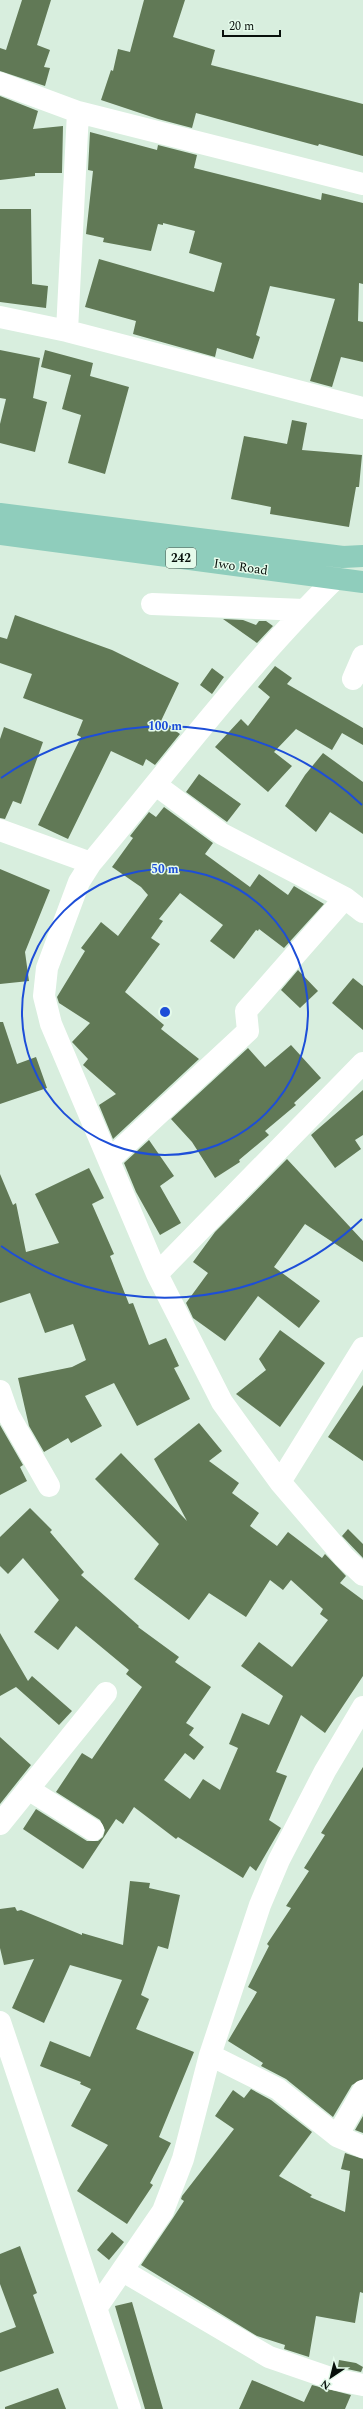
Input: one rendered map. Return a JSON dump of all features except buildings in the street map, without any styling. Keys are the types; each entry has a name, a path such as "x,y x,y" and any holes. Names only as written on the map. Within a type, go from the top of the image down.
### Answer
{"main road":[{"name":"Iwo Road","path":"7,525 343,557 363,556"},
{"name":"Iwo Road","path":"7,525 335,579 363,582"}],"street":[{"path":"0,83 78,112 363,184"},
{"path":"67,331 78,112"},
{"path":"0,317 67,331 363,408"},
{"path":"335,579 304,610 234,689 79,882 47,968 44,996 51,1024 73,1080 109,1160 156,1274 222,1402 280,1482 344,1558 363,1575"},
{"path":"152,604 304,610"},
{"path":"353,679 363,656"},
{"path":"156,785 222,834 345,898 363,912"},
{"path":"0,830 92,864"},
{"path":"109,1160 248,1031 246,1011 345,898"},
{"path":"156,1274 363,1063"},
{"path":"280,1482 363,1348"},
{"path":"0,1390 8,1414 49,1486"},
{"path":"0,1824 106,1693"},
{"path":"97,2308 163,2211 183,2159 210,2055 260,1905 279,1860 325,1771 363,1708"},
{"path":"28,1789 93,1830"},
{"path":"0,2022 130,2409"},
{"path":"210,2055 278,2089 337,2136 363,2147"},
{"path":"337,2136 363,2091"},
{"path":"123,2271 269,2356 333,2379 363,2385"}]}
